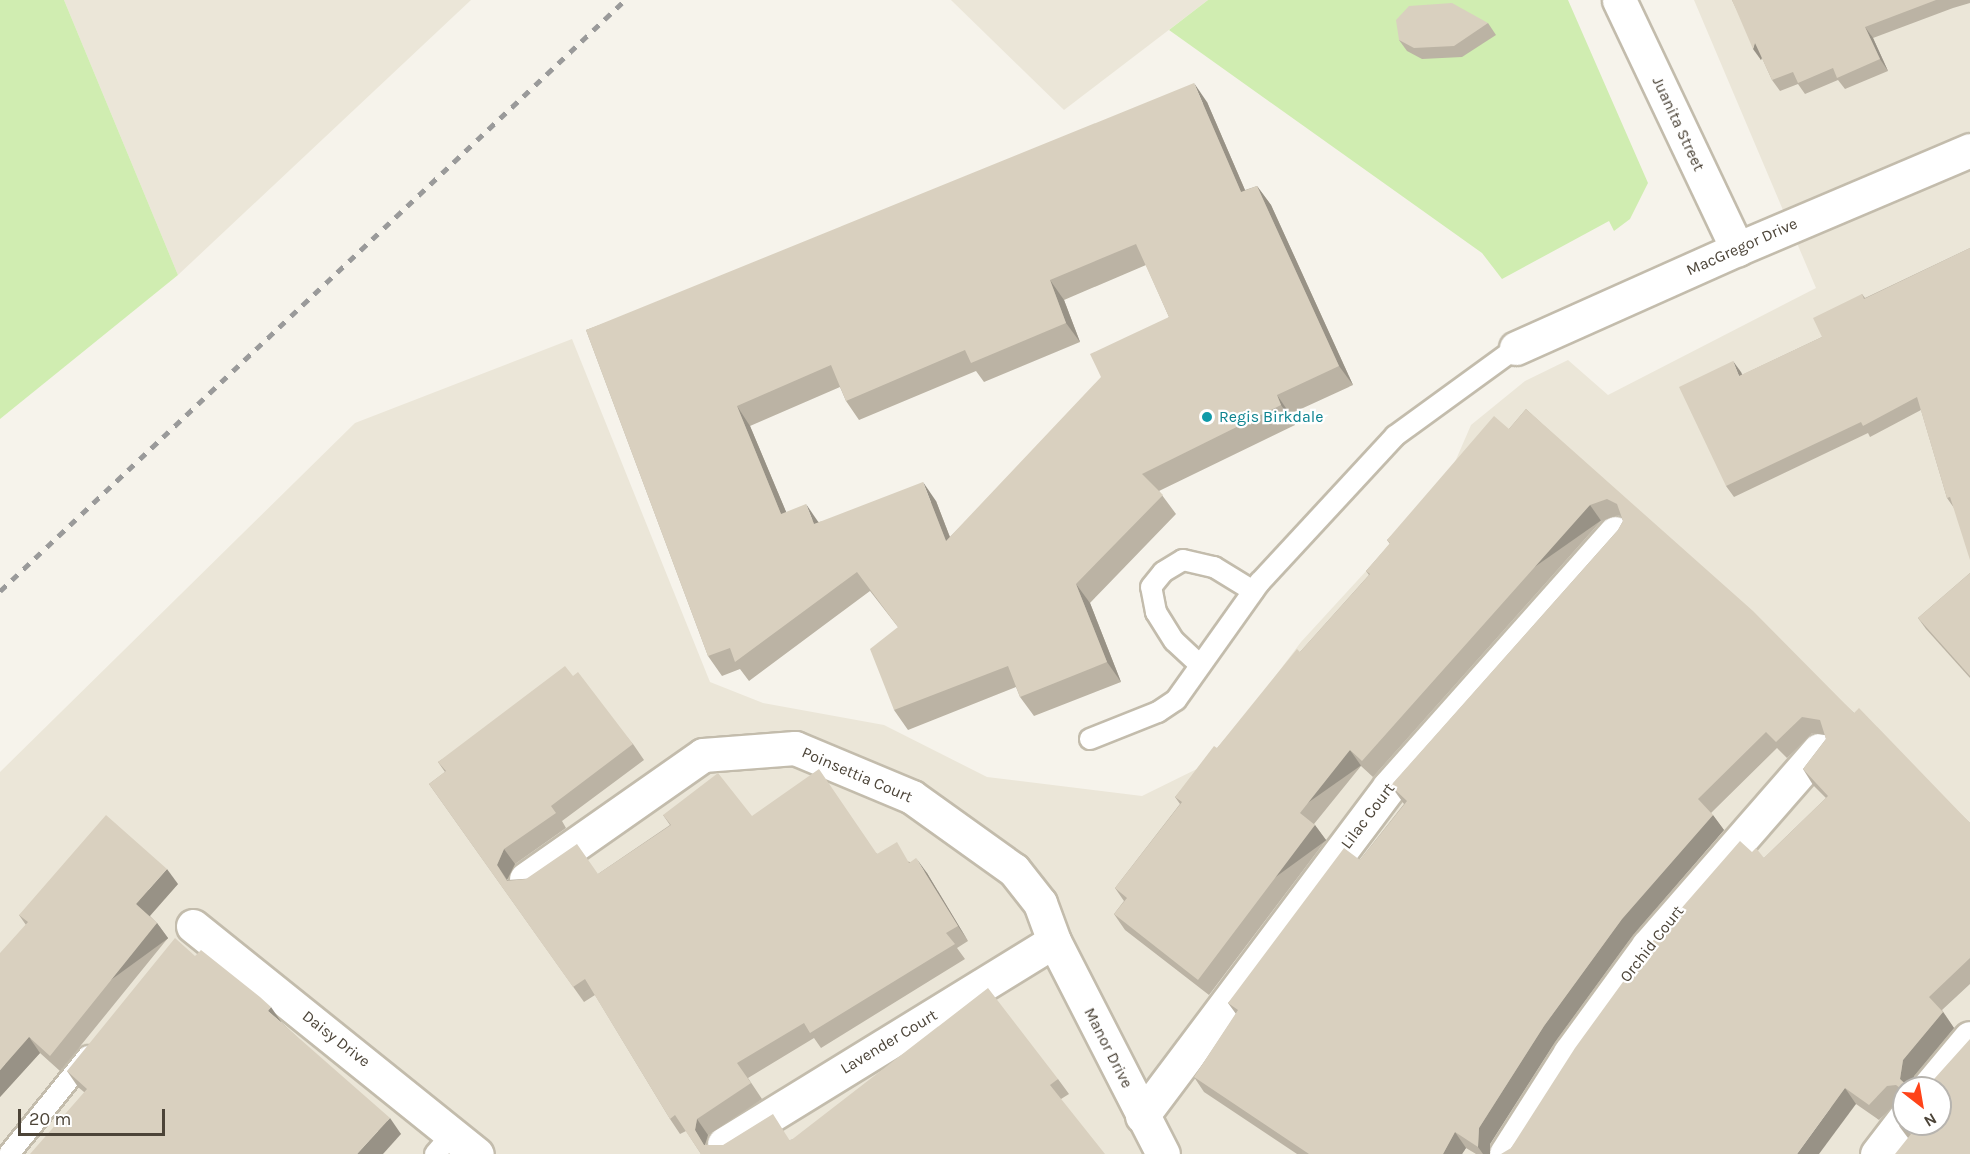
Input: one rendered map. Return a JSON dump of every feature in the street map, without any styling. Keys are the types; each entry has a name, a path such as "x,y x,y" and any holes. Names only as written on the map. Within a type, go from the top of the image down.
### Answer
{"street":[{"name":"Juanita Street","path":"1619,0 1737,249"},
{"name":"MacGregor Drive","path":"1516,348 1737,249 1970,150"},
{"name":"Lilac Court","path":"1142,1116 1389,787 1615,533"},
{"name":"Poinsettia Court","path":"525,879 703,755 795,748 912,797 1014,870 1040,903 1054,941"},
{"name":"Orchid Court","path":"1506,1154 1570,1053 1648,946 1819,750"},
{"name":"Daisy Drive","path":"186,935 456,1147"},
{"name":"Manor Drive","path":"1054,941 1163,1154"},
{"name":"Lavender Court","path":"724,1144 1054,941"},
{"path":"1938,1076 1970,1038"},
{"path":"1877,1154 1892,1135"}],"lane":[{"path":"1090,739 1158,712 1176,700 1253,591 1395,436 1516,348"},
{"path":"1200,665 1174,641 1156,612 1151,587 1163,572 1183,560 1214,567 1253,591"},
{"path":"9,1154 97,1044"}],"shaded area":[{"path":"64,0 471,0 178,275"},
{"path":"951,0 1208,0 1064,110"},
{"path":"1694,0 1970,0 1970,1154 0,1154 0,772 355,423 572,339 710,682 763,703 884,725 987,777 1142,796 1211,762 1301,642 1445,485 1471,425 1525,381 1568,360 1608,395 1816,288"}],"green space":[{"path":"0,0 64,0 178,275 0,419"},
{"path":"1208,0 1568,0 1648,183 1630,219 1614,231 1609,221 1502,279 1482,253 1169,30"}],"building":[{"path":"1732,0 1936,0 1865,27 1880,59 1837,78 1833,68 1798,83 1793,72 1772,80 1755,43 1753,49"},
{"path":"1452,3 1488,23 1454,46 1414,48 1399,40 1396,20 1409,6"},
{"name":"Regis Birkdale","path":"1194,83 1241,192 1257,186 1339,366 1277,395 1281,405 1142,474 1163,495 1076,584 1107,662 1020,697 1008,666 894,710 870,649 898,627 857,572 735,662 730,648 708,656 586,330","holes":["1136,244 1169,317 1090,354 1101,377 946,541 923,482 814,524 806,504 781,514 737,406 831,365 846,401 965,350 971,363 1066,323 1050,280"]},
{"path":"1970,248 1970,560 1950,497 1947,498 1917,397 1863,426 1861,422 1726,486 1679,387 1733,361 1739,376 1822,337 1813,318 1862,294 1864,299"},
{"path":"1526,409 1753,611 1854,713 1859,708 1970,823 1970,958 1929,997 1943,1012 1903,1060 1900,1076 1892,1076 1892,1085 1887,1086 1869,1105 1845,1088 1797,1154 1501,1154 1511,1148 1575,1048 1652,942 1740,841 1752,852 1756,848 1764,858 1828,796 1803,769 1826,739 1820,720 1802,717 1776,742 1766,732 1698,799 1713,815 1622,919 1544,1026 1479,1128 1478,1147 1455,1132 1443,1154 1309,1154 1194,1077 1238,1010 1228,1003 1344,848 1360,860 1407,801 1391,786 1393,783 1618,530 1623,521 1617,504 1607,499 1590,505 1362,761 1350,750 1300,813 1315,825 1198,980 1114,914 1127,898 1115,888 1182,802 1175,797 1214,746 1217,748 1297,649 1300,652 1370,574 1366,571 1390,543 1387,540 1494,416 1509,429"},
{"path":"1970,573 1970,676 1918,618"},
{"path":"565,666 573,676 578,672 633,744 551,806 556,813 504,849 497,865 507,881 526,879 577,844 598,874 671,825 663,815 718,773 752,816 819,769 877,854 897,842 909,863 916,858 958,926 946,933 955,944 810,1033 804,1023 737,1063 751,1083 697,1119 695,1130 704,1145 723,1145 773,1114 790,1141 988,988 1058,1079 1050,1085 1105,1154 701,1154 675,1115 670,1119 585,979 573,987 429,784 446,771 438,762"},
{"path":"106,815 167,869 136,904 157,923 50,1056 29,1037 0,1070 0,953 28,922 19,915"},
{"path":"175,938 195,956 201,950 260,997 271,1007 268,1011 390,1118 357,1154 30,1154 87,1089 67,1071"},
{"path":"1970,1039 1970,1154 1895,1154 1909,1136 1952,1136 1952,1076 1937,1076"}],"railway":[{"path":"0,591 625,0"}],"place":[{"name":"Regis Birkdale","path":"1207,417"}]}
